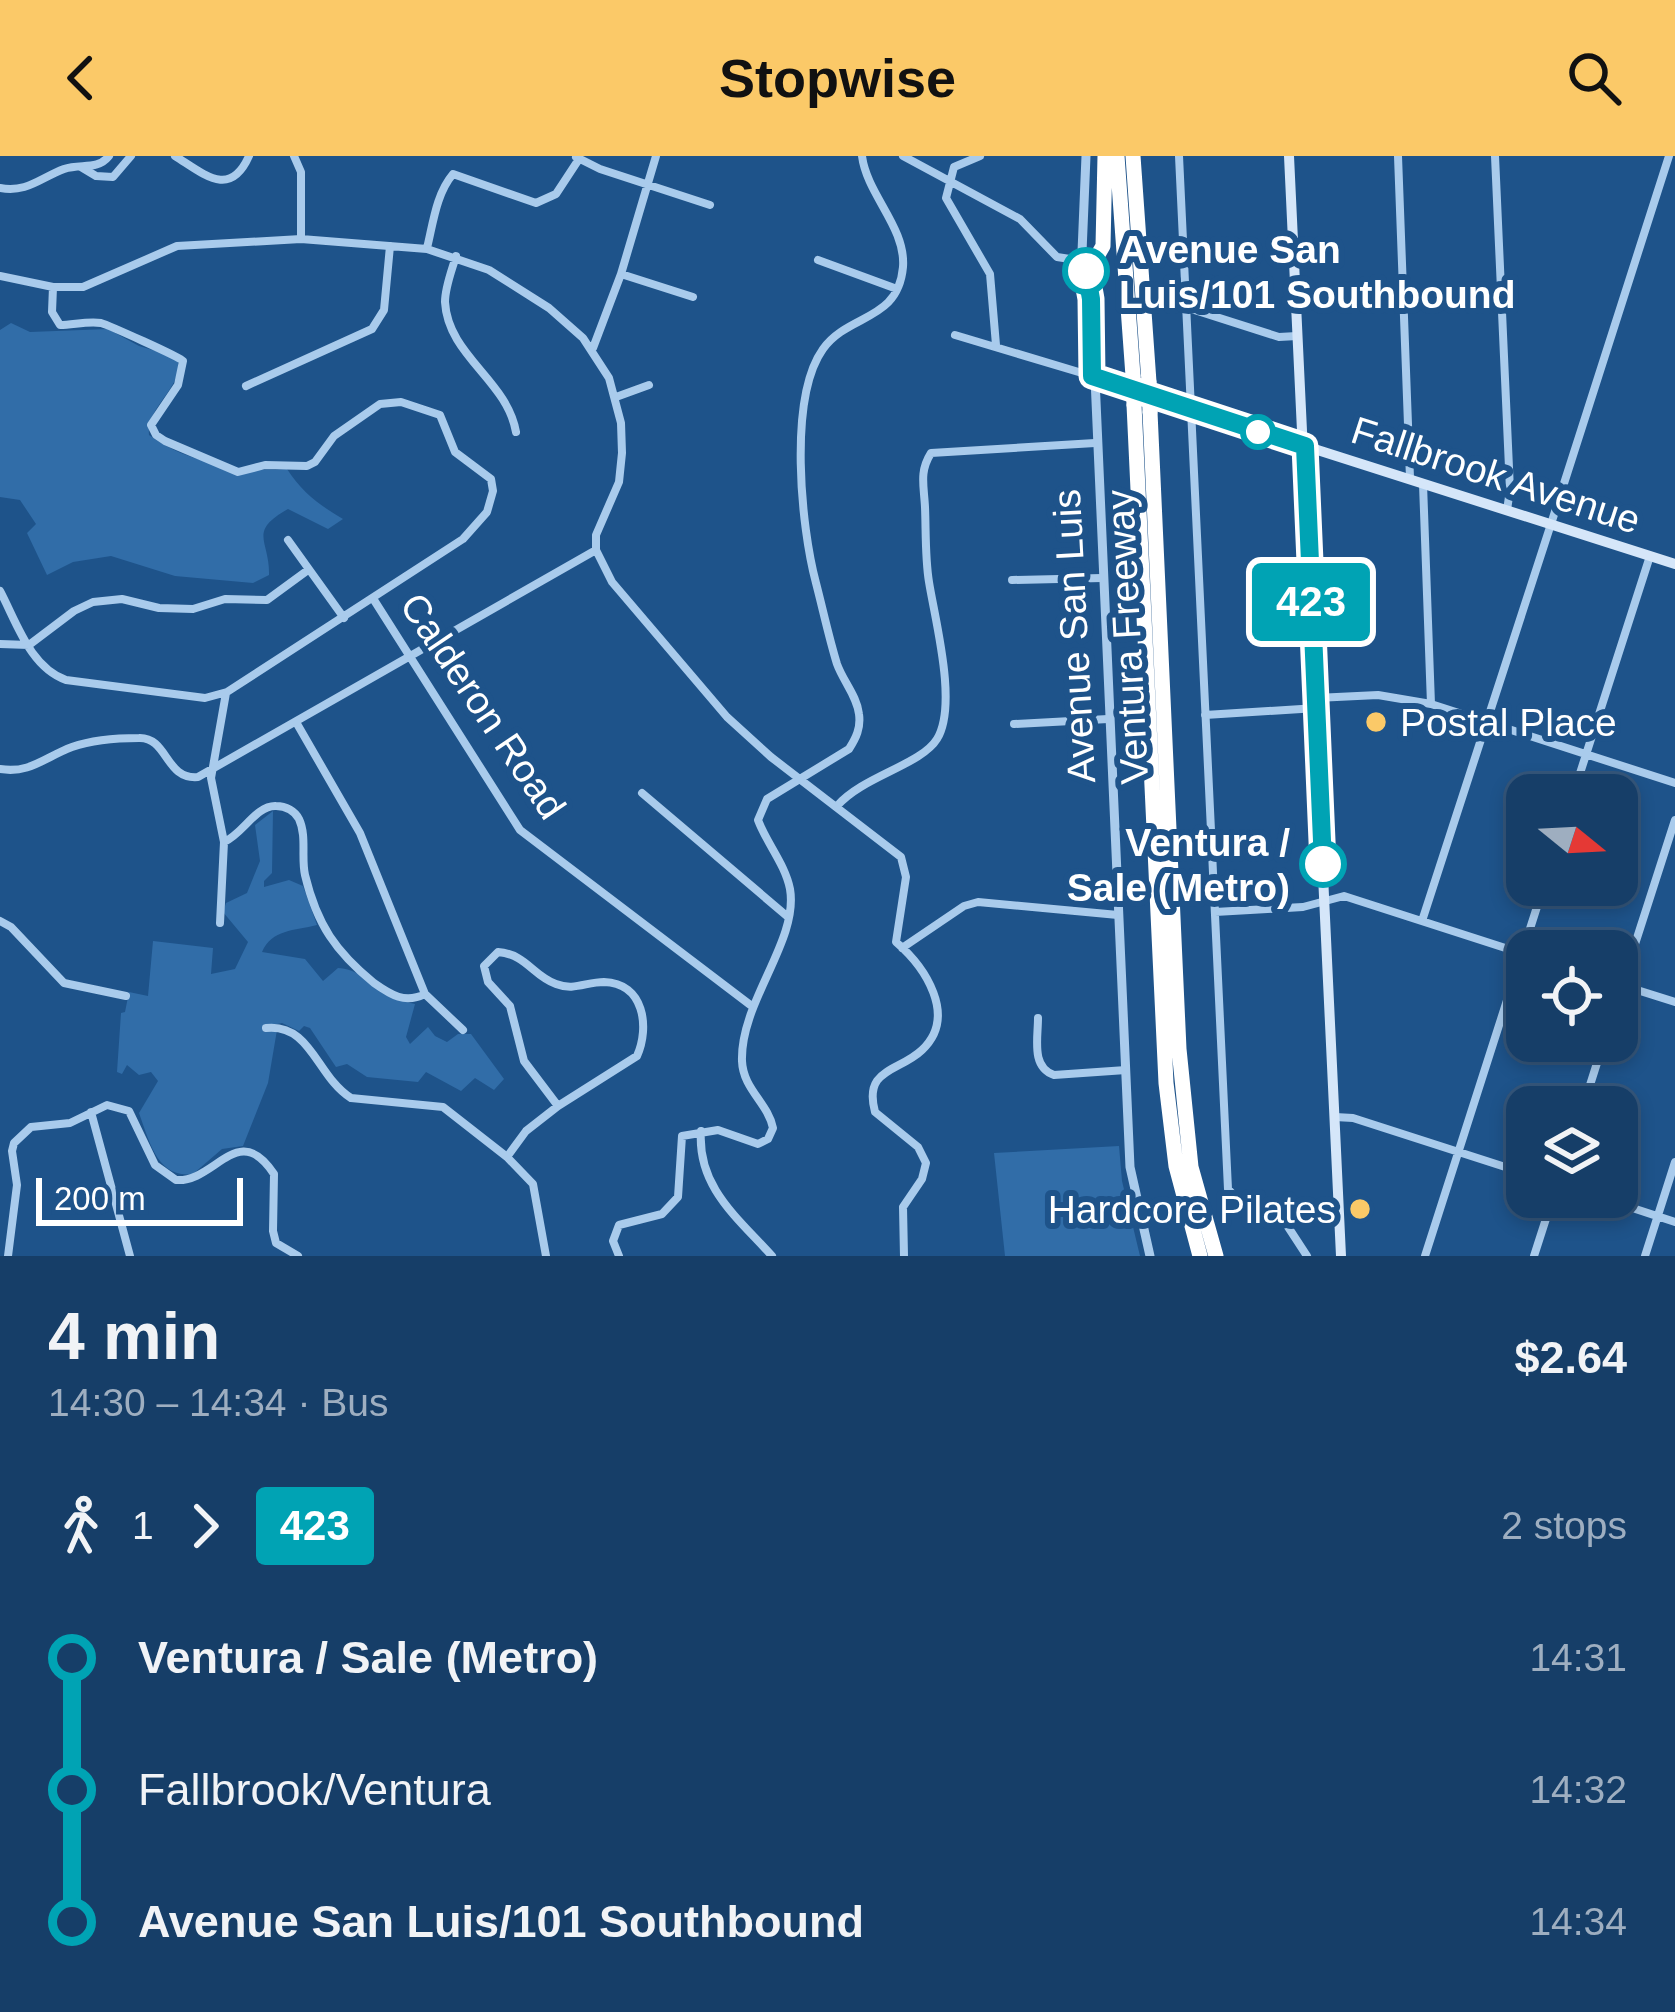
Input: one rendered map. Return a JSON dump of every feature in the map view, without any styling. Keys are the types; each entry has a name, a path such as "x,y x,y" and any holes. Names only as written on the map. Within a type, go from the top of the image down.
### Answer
{"highway":[{"path":"1083,261 1096,258 1103,246 1105,156"},
{"name":"Ventura Freeway","path":"1118,156 1141,379"},
{"name":"Ventura Freeway","path":"1133,156 1166,1083 1177,1166 1200,1256"},
{"name":"Ventura Freeway","path":"1142,409 1179,1049 1191,1167 1216,1256"}],"main road":[{"path":"1289,156 1341,1256"},
{"name":"Fallbrook Avenue","path":"1305,446 1675,564"}],"street":[{"path":"0,188 20,190 67,168 98,165 109,156"},
{"path":"80,166 95,176 113,177 130,156"},
{"path":"175,156 217,180 241,173 249,156"},
{"path":"294,156 301,172 301,239"},
{"path":"593,348 656,156"},
{"path":"619,1256 613,1241 619,1225 662,1214 676,1202 682,1174 680,1144 688,1132 724,1131 751,1144 764,1142 772,1134 773,1122 751,1090 742,1061 753,1007 791,903 785,872 758,820 767,799 849,749 860,718 838,667 807,552 802,405 809,376 824,349 837,334 878,314 897,289 903,270 900,241 869,185 862,156"},
{"path":"903,156 1020,219 1057,257 1083,261"},
{"path":"980,156 954,167 948,181 948,207 990,274 996,345"},
{"name":"Avenue San Luis","path":"1086,156 1083,261 1091,299 1130,1167 1150,1256"},
{"path":"1190,156 1179,156 1228,1189 1239,1201 1277,1210 1307,1256"},
{"path":"1398,156 1410,478"},
{"path":"1495,156 1507,510"},
{"path":"1422,921 1669,156"},
{"path":"427,249 436,211 453,174 536,203 556,194 577,158 710,205"},
{"path":"0,276 53,287 83,287 177,247 301,239 427,249 489,270 549,308 593,348 616,397 622,452 619,482 596,535 596,550 612,582 712,702 901,857 906,877 896,942 927,978 937,1003 936,1025 922,1050 885,1070 873,1092 875,1112 918,1148 926,1163 922,1179 903,1207 904,1256"},
{"path":"246,386 372,329 384,310 391,246"},
{"path":"456,256 446,290 448,320 462,350 507,399 517,432"},
{"path":"818,260 897,289"},
{"path":"621,274 693,296"},
{"name":"Calderon Road","path":"53,287 52,311 60,325 102,323 140,343 180,356 184,367 178,385 153,420 152,430 165,441 238,472 265,465 311,465 334,436 370,409 390,402 440,416 455,452 490,479 491,502 463,539 374,600 520,830 753,1007"},
{"path":"1185,307 1279,337 1298,336"},
{"name":"Fallbrook Avenue","path":"955,334 1305,446"},
{"path":"616,397 649,386"},
{"path":"837,806 860,784 928,750 945,717 941,629 928,580 922,480 926,461 938,450 1095,443"},
{"path":"1424,483 1431,704"},
{"path":"289,540 344,618"},
{"path":"0,769 37,766 89,742 144,737 155,742 181,775 197,777 596,550"},
{"path":"1580,774 1651,556"},
{"path":"0,644 29,645 92,602 122,599 159,608 193,609 225,599 267,600 308,570"},
{"path":"1012,580 1102,578"},
{"path":"0,591 42,666 67,680 205,698 226,692 374,600"},
{"path":"220,922 224,842 211,778 226,692"},
{"path":"1205,715 1378,695 1431,704 1675,783"},
{"path":"1014,724 1108,719"},
{"path":"296,722 360,833 425,994 464,1030"},
{"path":"642,793 789,918"},
{"path":"224,842 242,833 261,810 281,806 292,811 302,826 304,874 338,952 400,998 425,994"},
{"path":"1638,930 1675,820"},
{"path":"1215,912 1304,907 1349,897 1506,948"},
{"path":"902,948 977,902 1118,915"},
{"path":"0,921 64,983 126,996"},
{"path":"507,1157 526,1131 559,1106 588,1083 638,1056 643,1010 620,986 599,982 580,988 557,985 529,962 498,952 484,966 488,982 510,1006 524,1060 559,1106"},
{"path":"1638,991 1675,1002"},
{"path":"1425,1256 1506,1011"},
{"path":"1038,1018 1038,1062 1044,1071 1054,1075 1126,1070"},
{"path":"266,1028 297,1033 312,1058 351,1098 442,1107 507,1157 533,1184 546,1256"},
{"path":"8,1256 17,1185 14,1143 31,1127 70,1124 107,1105 129,1111 155,1165 176,1180 199,1178 222,1156 236,1151 259,1157 274,1174 276,1243 298,1256"},
{"path":"91,1112 130,1256"},
{"path":"1335,1117 1353,1118 1506,1167"},
{"path":"700,1131 708,1181 772,1256"},
{"path":"1645,1256 1675,1162"},
{"path":"1638,1210 1675,1222"},
{"path":"1534,1256 1546,1218"}],"shaded area":[{"path":"11,323 30,332 108,329 139,346 177,357 176,378 153,414 149,435 180,453 215,464 287,469 312,497 343,519 328,529 288,509 275,517 264,531 269,575 253,583 175,576 111,556 73,562 47,575 27,533 36,524 20,500 0,497 0,330"},
{"path":"273,811 272,873 264,887 289,880 303,886 317,925 278,935 262,952 305,959 323,981 338,968 356,973 392,996 415,1004 406,1037 410,1044 428,1027 447,1042 458,1034 471,1034 504,1079 494,1090 475,1078 461,1091 426,1072 418,1082 367,1077 347,1064 336,1067 310,1028 299,1031 282,1023 263,1027 263,1032 277,1030 268,1083 243,1146 222,1149 193,1174 181,1174 156,1155 139,1113 158,1081 151,1072 139,1075 127,1065 122,1074 117,1072 121,1013 129,992 148,996 153,941 213,948 211,974 235,969 248,942 223,912 226,903 247,893 260,861 255,825"},
{"path":"1119,1146 1122,1181 1140,1256 1005,1256 994,1153"}],"bus line":[{"name":"423","path":"1086,271 1092,376 1305,446 1323,864"}],"place":[{"name":"Avenue San Luis/101 Southbound","path":"1086,271"},
{"name":"Postal Place","path":"1376,722"},
{"name":"Ventura / Sale (Metro)","path":"1323,864"},
{"name":"Hardcore Pilates","path":"1360,1209"}]}
